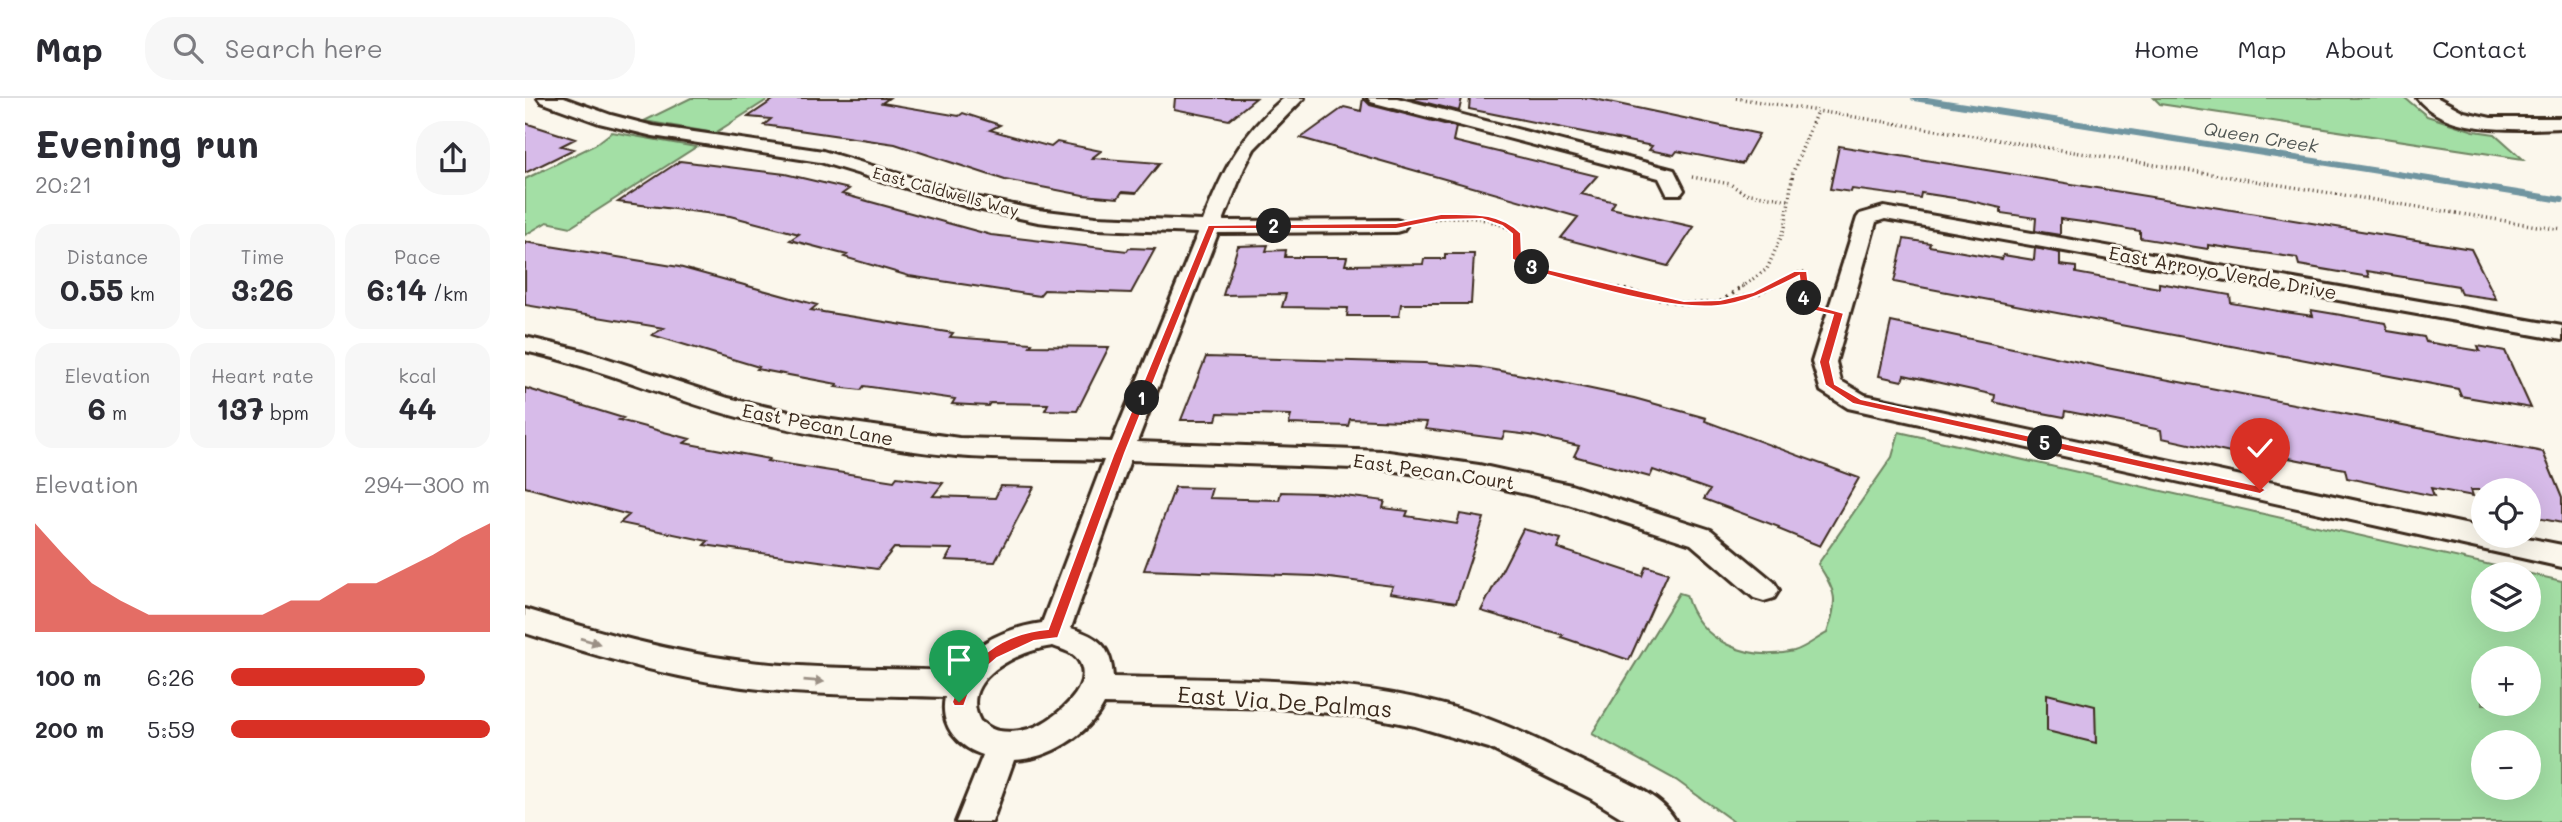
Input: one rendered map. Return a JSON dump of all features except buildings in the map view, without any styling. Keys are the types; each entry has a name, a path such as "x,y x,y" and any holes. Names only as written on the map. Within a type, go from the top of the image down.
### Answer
{"street":[{"name":"East Caldwells Way","path":"547,98 605,119 653,131 823,157 975,203 1038,216 1097,223 1211,227 1396,226"},
{"path":"1053,634 1120,453 1234,168 1246,144 1295,98"},
{"path":"1377,98 1671,182"},
{"path":"2426,98 2441,110 2461,120 2484,123 2562,123"},
{"name":"East Arroyo Verde Drive","path":"1839,313 1867,218 1884,213 1915,216 2559,338"},
{"path":"1839,313 1824,362 1830,385 1857,402 2562,556"},
{"name":"East Pecan Lane","path":"525,344 624,370 723,404 893,440 959,447 1120,453"},
{"name":"East Pecan Court","path":"1120,453 1287,455 1382,460 1479,474 1571,495 1701,537 1764,590"},
{"path":"525,621 652,659 741,674 826,682 964,685"},
{"path":"1053,634 1072,637 1087,645 1096,657 1099,673 1095,690 1086,708 1059,730 1026,744 1003,746 983,742 969,733 960,719 959,702 964,685 976,668 992,654 1033,636 1053,634"},
{"name":"East Via De Palmas","path":"1095,690 1312,698 1365,703 1415,712 1459,723 1508,741 1605,789 1658,822"},
{"path":"974,822 1003,746"}],"path":[{"path":"1736,98 2562,230"},
{"path":"1720,303 1767,269 1785,228 1793,172 1817,111"},
{"path":"1671,182 1717,181 1744,193 1789,200"},
{"path":"1396,226 1441,217 1483,216 1506,225 1517,233 1517,259 1535,269 1684,304 1720,303 1756,294 1797,273 1803,273 1806,306 1839,313"},
{"path":"1745,286 1756,294"}],"green space":[{"path":"691,98 770,98 715,133 644,121"},
{"path":"2154,98 2405,98 2427,116 2474,131 2495,134 2523,159 2160,104"},
{"path":"612,132 696,147 571,227 547,222 525,235 525,179 595,145"},
{"path":"1899,432 2477,562 2471,562 2471,632 2541,632 2541,576 2562,581 2562,822 1734,822 1676,780 1592,734 1679,593 1686,595 1692,611 1714,636 1743,651 1777,654 1794,651 1827,633 1834,597 1818,564 1892,457"}],"waterway":[{"name":"Queen Creek","path":"1914,98 2562,200"}],"route":[{"path":"959,702 964,685 976,668 992,654 1033,636 1053,634 1120,453 1211,227 1396,226 1441,217 1483,216 1506,225 1517,233 1517,259 1535,269 1684,304 1720,303 1756,294 1797,273 1803,273 1806,306 1839,313 1824,362 1830,385 1857,402 2260,490"}]}
